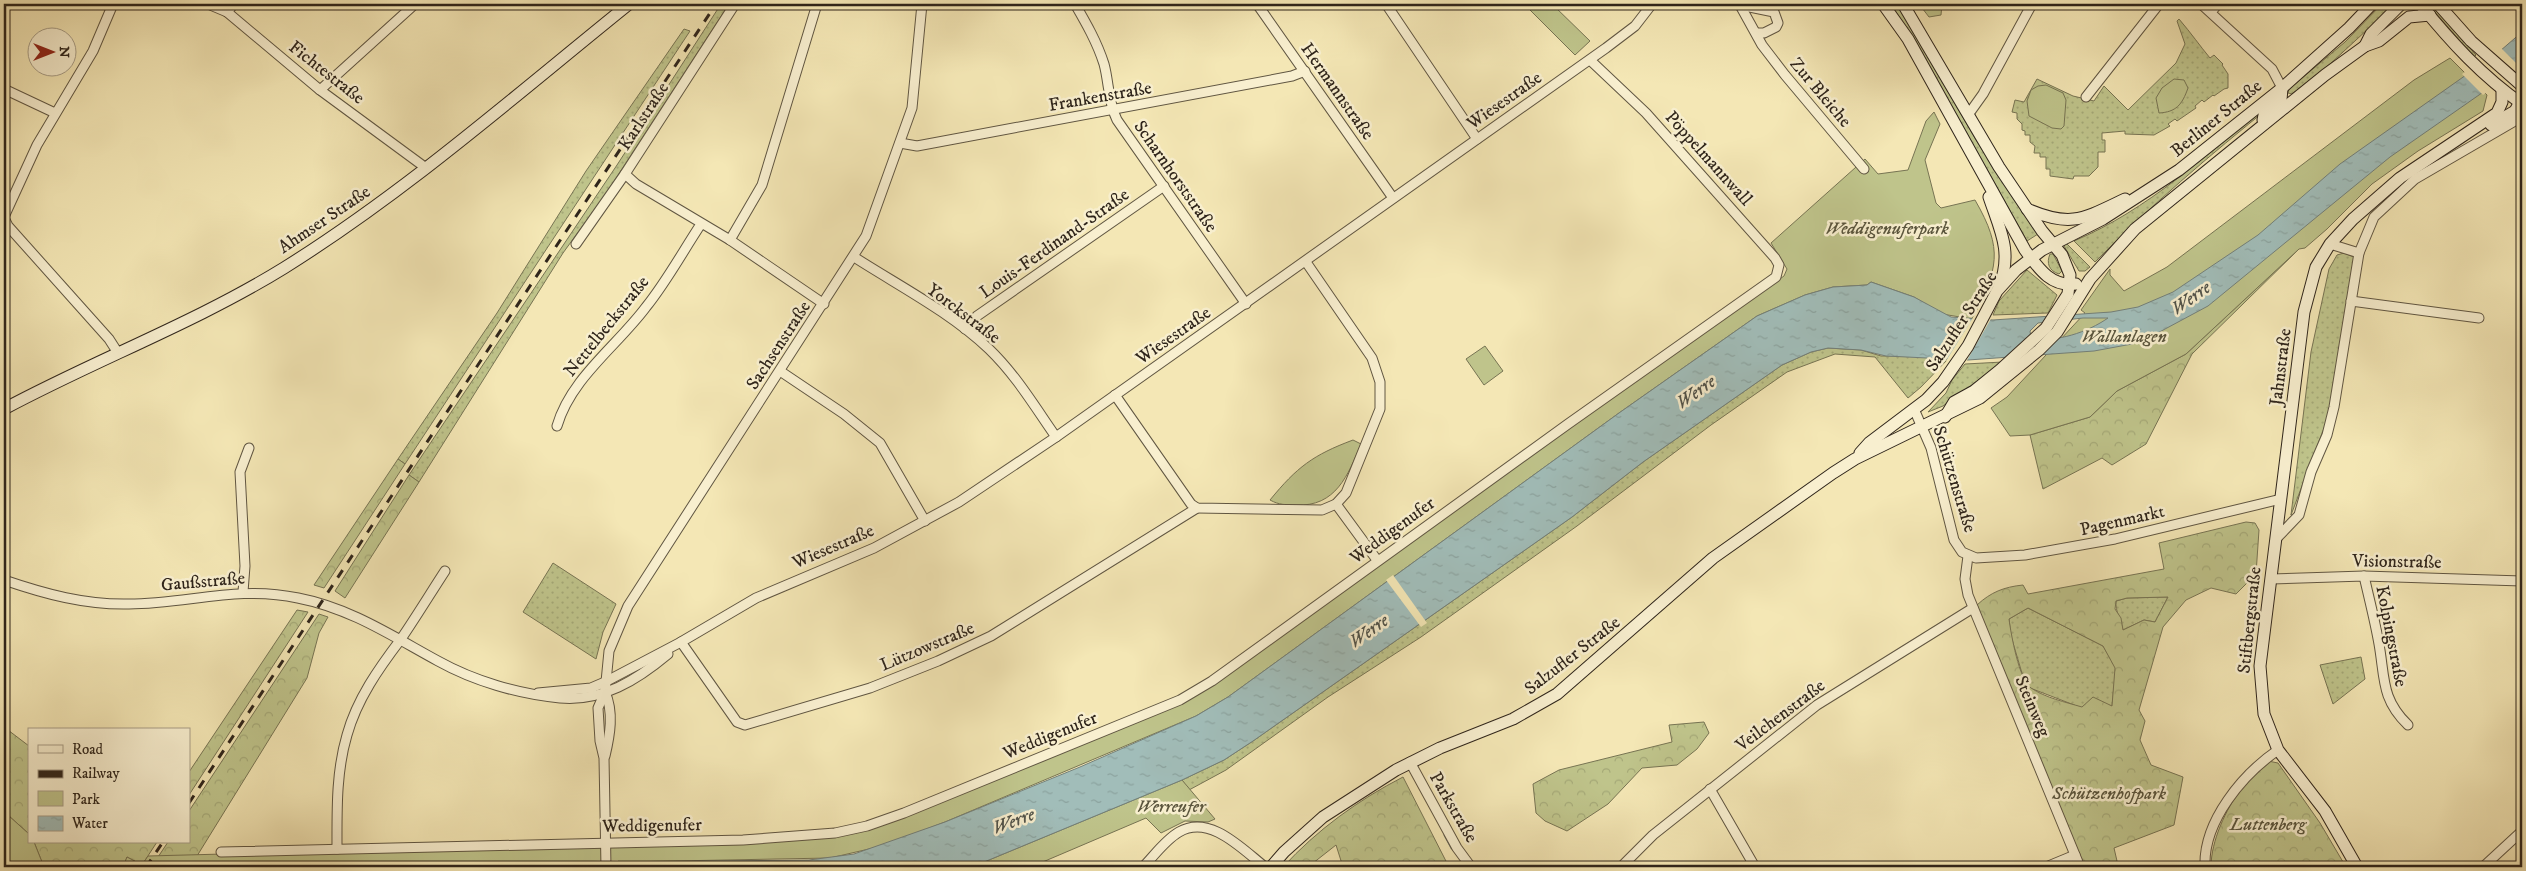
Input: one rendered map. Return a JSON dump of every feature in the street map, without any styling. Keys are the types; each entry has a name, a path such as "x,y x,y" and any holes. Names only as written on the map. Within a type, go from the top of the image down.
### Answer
{"main road":[{"name":"Ahmser Straße","path":"4,410 277,272 366,214 629,4"},
{"path":"1884,4 1908,39 2031,258 2051,280 2070,284 2090,279"},
{"path":"1903,4 1968,115 2026,208 2068,265 2070,284"},
{"name":"Berliner Straße","path":"2065,238 2141,197 2179,170 2282,88 2349,28 2372,4"},
{"name":"Berliner Straße","path":"2364,46 2371,34 2401,4"},
{"path":"2420,4 2469,61 2520,104"},
{"path":"2438,4 2483,52 2519,83"},
{"path":"2450,4 2452,21"},
{"name":"Berliner Straße","path":"2076,302 2090,279 2135,229 2364,46 2379,41 2409,17 2430,15"},
{"path":"2261,127 2264,115 2281,100 2282,88"},
{"name":"Jahnstraße","path":"2281,499 2304,312 2311,279 2330,244 2353,219 2400,178 2497,113 2502,102 2502,90"},
{"name":"Jahnstraße","path":"2458,140 2520,104"},
{"path":"1983,174 1984,182 2003,235 2005,250 2004,268 1997,291"},
{"path":"2026,208 2047,218 2076,220 2130,196 2141,197"},
{"name":"Salzufler Straße","path":"1855,459 1869,443 1931,394 1956,364 1997,291 2016,270 2053,243 2065,238"},
{"name":"Salzufler Straße","path":"1945,417 1954,402 1974,391 2046,328 2062,304 2070,284"},
{"name":"Salzufler Straße","path":"1271,867 1284,852 1323,817 1410,762 1513,719 1557,694 1714,558 1855,459 1945,417 1980,398 2018,368 2057,332 2076,302"},
{"name":"Stiftbergstraße","path":"2281,499 2270,579 2260,682 2264,714 2278,750 2325,811 2357,867"}],"street":[{"path":"113,4 93,51 55,113 4,218 8,226 109,339 118,353"},
{"name":"Fichtestraße","path":"208,4 226,12 320,90 426,168"},
{"path":"226,12 234,4"},
{"path":"320,90 415,4"},
{"name":"Karlstraße","path":"576,244 625,174 735,4"},
{"path":"730,240 762,185 817,4"},
{"name":"Sachsenstraße","path":"605,682 611,646 628,606 854,257 876,212 912,108 922,4"},
{"name":"Scharnhorststraße","path":"1076,4 1090,29 1104,64 1112,110 1246,304"},
{"name":"Hermannstraße","path":"1257,4 1393,198"},
{"path":"1386,4 1477,139"},
{"name":"Wiesestraße","path":"538,693 592,688 682,642 756,598 847,560 959,502 1056,437 1306,262 1393,198 1590,60 1634,26 1652,4"},
{"path":"1968,115 1983,94 2032,4"},
{"path":"2086,97 2159,4"},
{"path":"2201,4 2272,69 2282,88"},
{"path":"2210,12 2218,4"},
{"name":"Zur Bleiche","path":"1738,5 1770,10 1776,16 1776,27 1764,33 1757,33"},
{"name":"Zur Bleiche","path":"1738,5 1757,33 1762,45 1784,75 1864,169"},
{"name":"Pöppelmannwall","path":"1590,60 1646,113 1775,258 1779,272 1776,277 1765,285"},
{"name":"Frankenstraße","path":"900,142 916,146 1292,76 1305,71"},
{"path":"4,89 55,113"},
{"path":"2276,539 2299,516 2311,472 2327,435 2359,253 2374,216 2383,206 2415,180 2503,130 2513,122 2520,104"},
{"path":"625,174 636,184 730,240 824,304"},
{"name":"Louis-Ferdinand-Straße","path":"965,329 977,316 1164,186"},
{"name":"Nettelbeckstraße","path":"558,426 562,408 580,383 648,305 701,224"},
{"path":"2330,244 2359,253"},
{"name":"Yorckstraße","path":"854,257 965,329 1007,369 1056,437"},
{"path":"1115,395 1191,504 1197,508 1303,511 1322,510 1336,504 1346,493 1374,426 1380,409 1380,382 1372,358 1306,262"},
{"name":"Weddigenufer","path":"221,852 734,840 819,835 867,826 904,813 1180,700 1212,681 1377,560 1765,285"},
{"path":"2351,301 2479,318"},
{"path":"780,371 844,414 880,442 925,521"},
{"name":"Schützenstraße","path":"1914,409 1931,448 1954,540 1968,556"},
{"path":"243,592 244,540 240,472 249,448"},
{"name":"Pagenmarkt","path":"1968,556 1997,558 2080,547 2281,499"},
{"path":"1336,504 1377,560"},
{"name":"Lützowstraße","path":"682,642 737,722 746,725 870,688 938,661 991,636 1197,508"},
{"name":"Steinweg","path":"1968,556 1965,579 1973,608 2080,867"},
{"path":"337,849 339,783 347,735 367,689 445,571"},
{"name":"Visionstraße","path":"2270,579 2364,576 2522,581"},
{"name":"Kolpingstraße","path":"2364,576 2379,645 2384,687 2389,702 2408,725"},
{"name":"Gaußstraße","path":"4,580 50,595 102,604 130,604 243,592 296,597 319,603 364,620 438,662 470,676 494,685 538,693"},
{"name":"Veilchenstraße","path":"1621,867 1653,835 1818,705 1973,608"},
{"name":"Wiesestraße","path":"538,693 559,698 579,698 605,692 643,675 682,642"},
{"path":"605,682 605,692 610,703 610,726 604,758 606,867"},
{"path":"2205,867 2214,829 2225,802 2247,776 2278,750"},
{"name":"Parkstraße","path":"1410,762 1457,848 1471,867"},
{"path":"1710,789 1755,867"},
{"path":"1143,867 1178,832 1196,827 1219,832 1265,867"},
{"path":"2483,867 2522,831"},
{"path":"2046,867 2076,855"}],"green space":[{"path":"721,4 729,4 605,195 563,253 419,482 409,475 617,165"},
{"path":"1524,4 1552,4 1590,41 1575,55"},
{"path":"1891,4 1897,4 1976,140 2038,234 2027,241 1916,43"},
{"path":"1919,4 1942,4 1941,15 1929,17"},
{"path":"2382,4 2394,5 2330,64 2292,94 2288,93 2289,89 2345,42"},
{"path":"2428,4 2431,4 2476,55 2474,57"},
{"path":"2179,19 2210,58 2214,55 2223,64 2228,74 2228,88 2213,95 2204,102 2202,100 2195,106 2196,108 2177,121 2175,119 2168,124 2170,126 2154,135 2125,134 2125,131 2102,133 2102,140 2105,140 2105,152 2098,152 2098,167 2089,176 2074,176 2073,179 2050,176 2050,169 2046,169 2046,157 2040,157 2040,153 2034,153 2035,146 2030,142 2030,135 2025,135 2025,131 2022,130 2022,124 2017,119 2017,113 2012,112 2015,100 2024,102 2037,79 2073,96 2094,101 2104,86 2128,110 2176,63 2185,44 2177,21"},
{"path":"684,29 690,31 405,464 398,459 497,313 586,171"},
{"name":"Wallanlagen","path":"2450,58 2487,95 2483,111 2418,151 2372,184 2327,229 2305,248 2299,249 2186,354 2117,391 2090,417 2030,435 2010,436 1991,408 2007,397 2085,313 2081,310 2110,269 2110,275 2124,291 2167,267 2414,80"},
{"path":"2174,79 2184,80 2188,88 2186,94 2181,103 2174,109 2159,113 2156,98 2162,88"},
{"path":"2046,85 2063,93 2066,100 2064,126 2061,129 2052,128 2029,116 2027,101 2031,90 2038,86"},
{"path":"2269,104 2271,106 2181,181 2095,262 2074,241 2127,214 2152,197 2200,161"},
{"name":"Weddigenuferpark","path":"1934,112 1940,124 1925,160 1936,203 1941,208 1975,200 1984,217 1994,246 1992,273 1988,286 1972,319 1942,314 1914,297 1871,282 1867,285 1833,287 1805,295 1757,316 1619,413 1228,697 1196,716 945,822 882,846 830,858 621,862 523,867 123,867 127,857 142,865 148,856 828,838 852,833 1181,703 1784,276 1787,269 1771,243 1865,159 1878,174 1908,170 1926,121"},
{"path":"2066,243 2090,267 2085,271 2079,271 2064,246"},
{"path":"2299,249 2192,354 2146,444 2112,465 2102,458 2043,489 2030,435 2090,417 2117,391 2186,354"},
{"path":"2344,253 2356,258 2329,415 2291,515 2311,352 2329,269 2337,255"},
{"path":"2050,254 2053,254 2062,271 2059,274 2049,266"},
{"path":"2027,270 2057,295 2048,313 1993,315 1999,301"},
{"path":"1485,346 1503,371 1484,385 1466,359"},
{"path":"1828,348 1861,350 1881,356 1921,356 1948,359 1908,398 1875,357 1835,354 1787,372 1711,425 1577,526 1421,637 1328,697 1226,770 1189,790 1182,780 1224,760 1253,741 1572,517 1643,462 1782,365 1811,352"},
{"path":"2003,362 1943,406 1928,412 1946,393 1952,380 1965,364"},
{"path":"1353,440 1361,444 1351,467 1339,487 1331,495 1321,501 1310,504 1286,505 1270,500 1307,463 1327,451"},
{"path":"398,459 405,464 324,588 314,585"},
{"path":"409,475 419,482 345,598 335,591"},
{"name":"Schützenhofpark","path":"2246,522 2255,523 2259,530 2256,574 2236,594 2211,588 2186,600 2163,627 2139,710 2145,721 2140,740 2151,765 2183,777 2174,825 2114,848 2117,861 2104,867 2084,867 1977,605 1993,593 2016,586 2023,585 2028,594 2164,569 2159,543","holes":["2168,597 2155,622 2144,620 2123,630 2121,618 2115,609 2116,601 2127,598","2028,608 2103,646 2115,668 2112,706 2093,697 2082,707 2056,699 2031,688 2019,667 2009,619"]},
{"path":"553,563 616,604 603,632 596,659 523,612"},
{"path":"2168,597 2155,622 2144,620 2123,630 2117,612 2116,601 2127,598"},
{"path":"2028,608 2103,646 2116,668 2112,706 2082,708 2030,688 2024,680 2011,636 2009,619"},
{"path":"297,610 308,612 190,793 190,770"},
{"path":"319,614 328,617 319,633 307,678 197,856 158,857 167,844 190,844 190,809"},
{"path":"2361,657 2365,679 2333,704 2320,665"},
{"path":"1704,722 1709,733 1697,749 1677,765 1642,768 1608,804 1567,831 1545,821 1536,813 1533,784 1559,770 1672,742 1669,725"},
{"path":"4,727 28,745 28,833 9,816 4,802"},
{"name":"Luttenberg","path":"2268,761 2278,763 2320,823 2346,867 2211,867 2220,826 2230,806 2247,781"},
{"path":"1403,777 1449,867 1343,867 1336,845 1308,867 1283,867 1324,828 1354,806"},
{"name":"Werreufer","path":"1182,780 1215,819 1208,822 1185,821 1161,833 1146,818 1031,867 972,867"},
{"path":"4,802 9,816 28,833 28,844 35,844 44,867 4,867"},
{"path":"35,844 156,844 142,865 127,857 123,867 44,867"}],"water":[{"name":"Werre","path":"2522,32 2522,65 2390,157 2208,306 2152,336 2132,344 2094,351 1968,360 1886,356 1861,350 1828,348 1811,352 1782,365 1643,462 1572,517 1224,760 1182,780 972,867 523,867 621,862 809,860 854,854 945,822 1080,767 1196,716 1228,697 1619,413 1757,316 1805,295 1833,287 1867,285 1871,282 1914,297 1951,317 1993,320 2111,312 2138,307 2173,292 2258,235 2340,164 2500,51","holes":["2083,318 2108,318 2091,328 2061,338 2031,338 2030,331 2038,323"]}],"pier":[{"path":"2500,47 2521,68 2483,95 2462,74"},
{"path":"1974,316 1992,317 1966,362 1946,361"},
{"path":"1393,575 1427,623 1421,627 1386,580"},
{"path":"618,860 618,867 592,867 592,861"}],"waterway":[{"path":"1445,835 1452,848"}],"railway":[{"path":"190,801 716,4"},
{"path":"146,867 162,844"}]}
